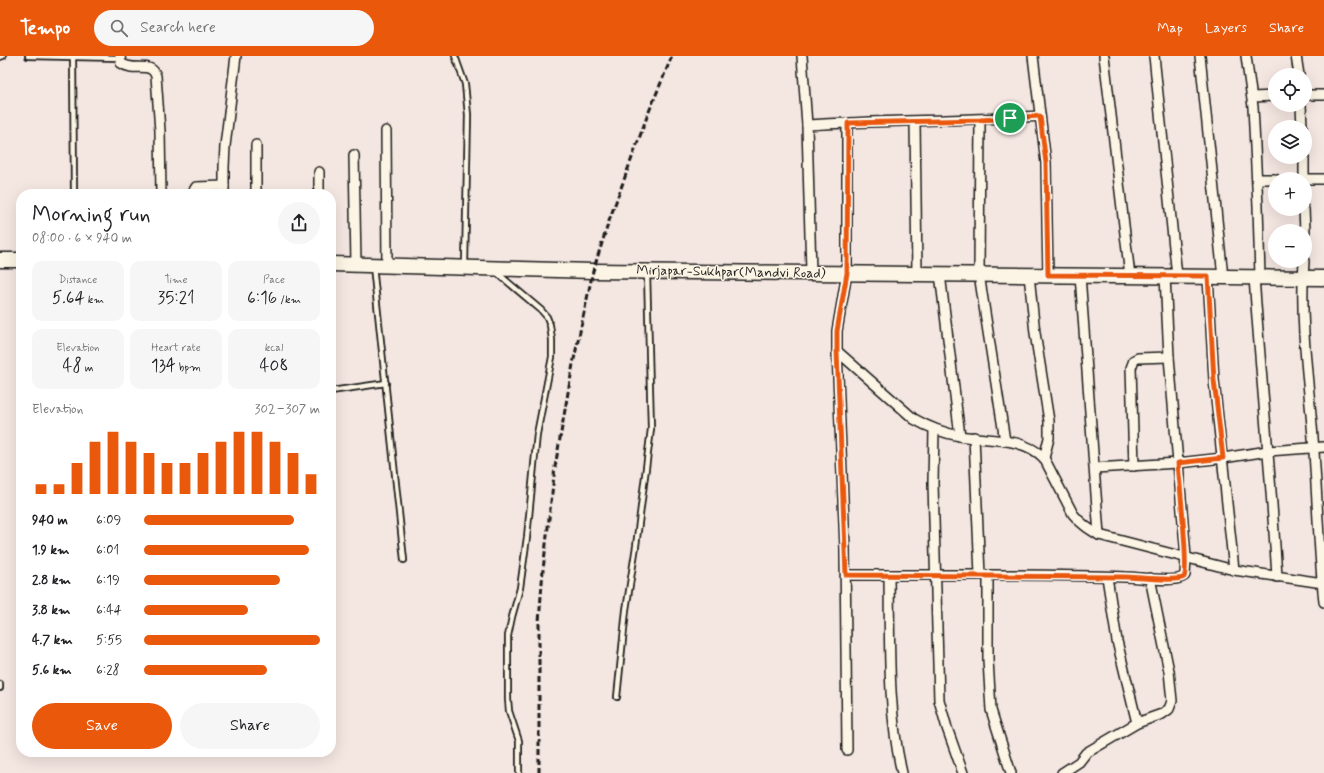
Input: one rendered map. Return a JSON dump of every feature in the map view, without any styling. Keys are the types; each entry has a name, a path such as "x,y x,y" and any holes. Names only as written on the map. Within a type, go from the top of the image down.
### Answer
{"main road":[{"path":"0,260 16,260"},
{"name":"Mirjapar-Sukhpar(Mandvi Road)","path":"336,264 593,271 1324,278"}],"street":[{"path":"224,189 225,146 236,56"},
{"path":"802,56 807,125 811,272"},
{"path":"1032,56 1046,163 1048,275"},
{"path":"1104,56 1130,276"},
{"path":"846,575 984,575 1150,578 1168,580 1184,578 1186,558 1169,357 1171,276 1154,56"},
{"path":"1200,56 1223,277"},
{"path":"1246,56 1252,96 1257,179 1257,277 1277,577"},
{"path":"1296,56 1298,68"},
{"path":"120,57 121,63 130,68 150,68 154,71 156,76 160,131 161,189"},
{"path":"1312,95 1324,95"},
{"path":"1252,96 1268,96"},
{"path":"807,125 980,120 1040,116"},
{"path":"980,120 979,274 1005,441"},
{"path":"915,122 917,274"},
{"path":"847,750 846,575 837,331 847,273 848,123"},
{"path":"380,265 386,131"},
{"path":"256,145 256,189"},
{"path":"354,155 356,264"},
{"path":"319,172 320,189"},
{"path":"1257,179 1268,179"},
{"path":"1312,179 1324,179"},
{"path":"195,189 196,187 215,189"},
{"path":"1304,268 1305,351 1314,448 1324,602"},
{"path":"940,274 960,436"},
{"path":"1029,275 1049,421 1049,438 1044,458"},
{"path":"1080,275 1099,535"},
{"path":"1208,276 1214,380 1234,570"},
{"path":"837,351 914,419 934,429 960,436 1005,441 1038,452 1044,458 1074,514 1086,528 1099,535 1234,570 1323,583"},
{"path":"1134,466 1131,368 1134,360 1138,358 1169,357"},
{"path":"934,429 933,483 939,700 963,773"},
{"path":"974,437 984,575 991,710 1011,773"},
{"path":"1095,468 1178,463 1268,451 1324,447"},
{"path":"889,575 890,651 894,727 896,747 902,773"},
{"path":"1107,577 1117,641 1137,723"},
{"path":"1062,773 1073,770 1086,753 1137,723 1162,714 1169,708 1172,701 1169,671 1150,578"}],"lane":[{"path":"28,56 120,57"},
{"path":"455,56 465,84 468,115 465,267"},
{"path":"73,57 74,189"},
{"path":"380,265 386,383 404,560"},
{"path":"490,268 547,316 552,340 552,357 537,434 527,537 520,588 508,636 508,706 519,741 519,773"},
{"path":"617,697 626,610 651,429 647,271"},
{"path":"336,390 386,383"}],"railway":[{"path":"539,773 539,622 543,570 555,467 573,364 593,271 610,218 648,114 672,56"}],"route":[{"path":"1040,116 1046,163 1048,275 1208,276 1214,380 1223,458 1178,463 1186,558 1184,578 1168,580 1126,577 846,575 839,423 837,331 847,273 848,123 1010,118 1040,116"}]}
